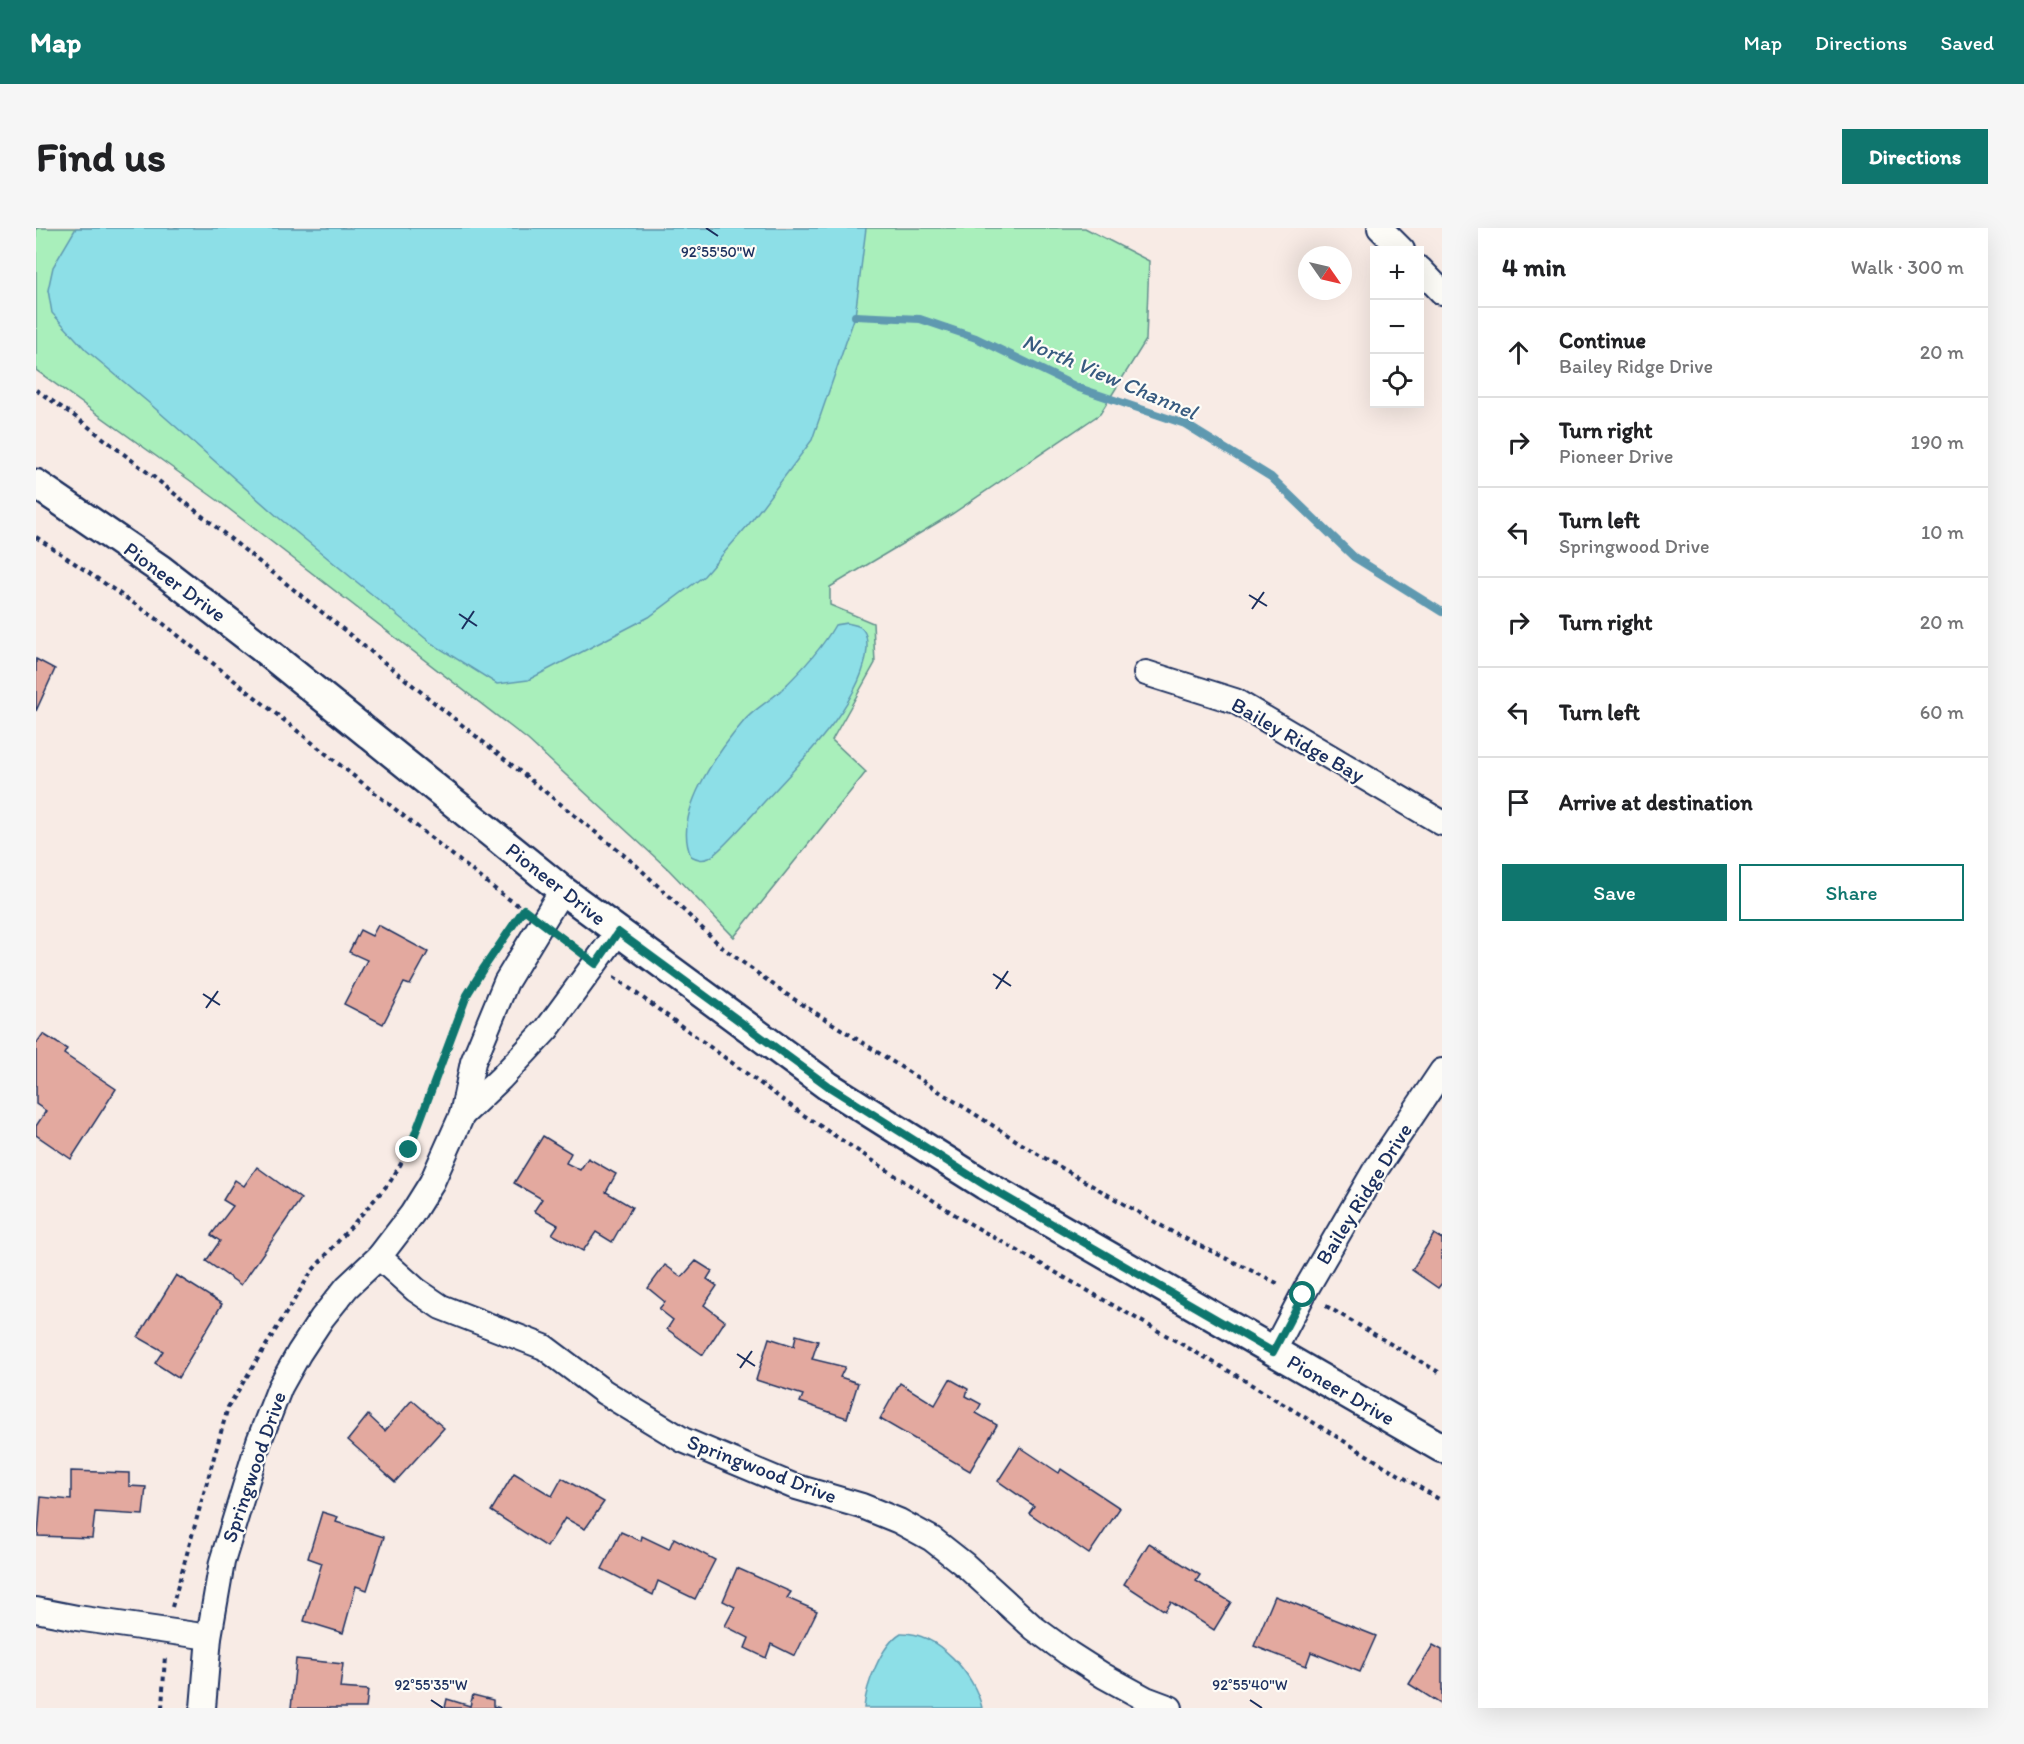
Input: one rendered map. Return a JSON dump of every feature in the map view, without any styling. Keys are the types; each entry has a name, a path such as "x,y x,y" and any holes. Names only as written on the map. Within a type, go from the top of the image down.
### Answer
{"street":[{"path":"1380,228 1398,246"},
{"path":"1424,274 1442,292"},
{"name":"Pioneer Drive","path":"36,484 160,570 266,651 562,890 828,1086 985,1185 1442,1448"},
{"name":"Bailey Ridge Bay","path":"1146,673 1235,701 1442,823"},
{"name":"Springwood Drive","path":"203,1708 209,1637 222,1562 259,1442 280,1387 322,1318 347,1287 379,1257 412,1214 432,1182 462,1115 473,1062 506,982 562,890"},
{"name":"Springwood Drive","path":"462,1115 547,1029 618,932"},
{"name":"Bailey Ridge Drive","path":"1273,1352 1306,1289 1374,1172 1442,1071"},
{"name":"Springwood Drive","path":"379,1257 416,1290 441,1307 544,1347 604,1392 683,1440 793,1486 862,1506 899,1521 932,1539 965,1565 1034,1628 1068,1653 1146,1699 1170,1708"},
{"path":"36,1610 209,1637"}],"path":[{"path":"36,390 164,485 635,864 723,948 786,994 1036,1153 1174,1233 1281,1285"},
{"path":"36,537 160,621 491,886 524,909 518,918"},
{"path":"543,923 805,1116 960,1218 1234,1374 1442,1501"},
{"path":"173,1604 228,1407 312,1271 390,1182 404,1158 419,1126 467,995 483,969"},
{"path":"1328,1308 1442,1374"},
{"path":"162,1708 165,1656"}],"green space":[{"path":"36,228 1085,228 1149,261 1146,340 1100,414 952,514 830,587 830,605 873,623 875,663 832,740 866,772 734,937 669,870 528,740 220,502 36,370"}],"water":[{"path":"76,228 866,228 855,316 812,440 749,524 704,576 649,617 528,680 497,684 431,643 279,518 86,350 52,313 48,290 53,267"},
{"path":"847,623 864,631 867,648 855,689 828,731 714,855 706,859 691,856 687,839 687,822 692,803 710,767 733,734 748,717 779,692 802,669 835,625"},
{"path":"901,1633 928,1640 941,1647 952,1657 971,1682 982,1708 864,1708 876,1666 887,1647"}],"building":[{"path":"36,659 55,669 36,711"},
{"path":"378,925 428,952 410,985 404,983 383,1024 344,1004 367,960 349,952 360,930 372,936"},
{"path":"43,1034 67,1049 64,1054 116,1089 71,1159 36,1135 36,1126 46,1111 36,1104 36,1044"},
{"path":"543,1136 571,1153 566,1163 580,1170 588,1158 616,1174 606,1192 632,1207 612,1242 596,1232 583,1251 552,1234 558,1225 534,1211 542,1199 514,1183"},
{"path":"257,1167 301,1199 241,1285 206,1261 220,1241 211,1235 233,1206 223,1200 235,1180 244,1186"},
{"path":"1434,1234 1442,1239 1442,1283 1438,1288 1412,1270"},
{"path":"696,1261 712,1271 707,1279 717,1286 704,1305 725,1321 703,1355 667,1329 673,1320 659,1309 665,1302 648,1288 665,1265 682,1277"},
{"path":"176,1275 222,1304 178,1378 155,1363 163,1351 138,1337"},
{"path":"796,1335 818,1341 812,1359 845,1367 840,1377 858,1383 847,1418 800,1402 803,1395 756,1380 769,1338 794,1346"},
{"path":"950,1379 968,1389 966,1396 981,1404 976,1413 997,1425 970,1471 880,1419 900,1383 935,1405"},
{"path":"412,1400 444,1428 395,1482 348,1440 368,1415 385,1431"},
{"path":"1020,1447 1059,1473 1061,1469 1120,1508 1089,1554 1029,1513 1034,1506 998,1481"},
{"path":"71,1471 129,1473 129,1486 146,1487 143,1515 95,1512 92,1538 38,1536 41,1497 71,1500"},
{"path":"514,1473 552,1496 562,1478 604,1502 585,1529 565,1518 547,1547 491,1511"},
{"path":"322,1512 338,1517 336,1522 384,1537 367,1590 356,1586 343,1633 304,1621 322,1563 308,1558"},
{"path":"621,1532 641,1541 642,1536 669,1549 674,1538 715,1560 695,1599 658,1581 653,1595 602,1569"},
{"path":"1149,1543 1200,1575 1196,1581 1231,1602 1214,1630 1171,1602 1165,1611 1124,1584"},
{"path":"737,1568 791,1592 787,1598 817,1611 795,1656 771,1644 766,1658 745,1648 749,1638 725,1626 735,1607 723,1601"},
{"path":"1275,1596 1376,1636 1360,1672 1311,1652 1306,1666 1254,1646"},
{"path":"1433,1645 1442,1650 1442,1705 1409,1684"},
{"path":"296,1659 343,1664 340,1688 368,1690 366,1708 291,1708"},
{"path":"473,1695 493,1700 493,1706 500,1708 445,1708 447,1699 470,1706"}],"waterway":[{"name":"North View Channel","path":"855,316 920,319 976,338 1079,388 1185,424 1271,477 1354,557 1442,612"}],"route":[{"path":"409,1150 467,995 524,909 596,964 618,932 828,1086 985,1185 1273,1352 1303,1295"}]}
